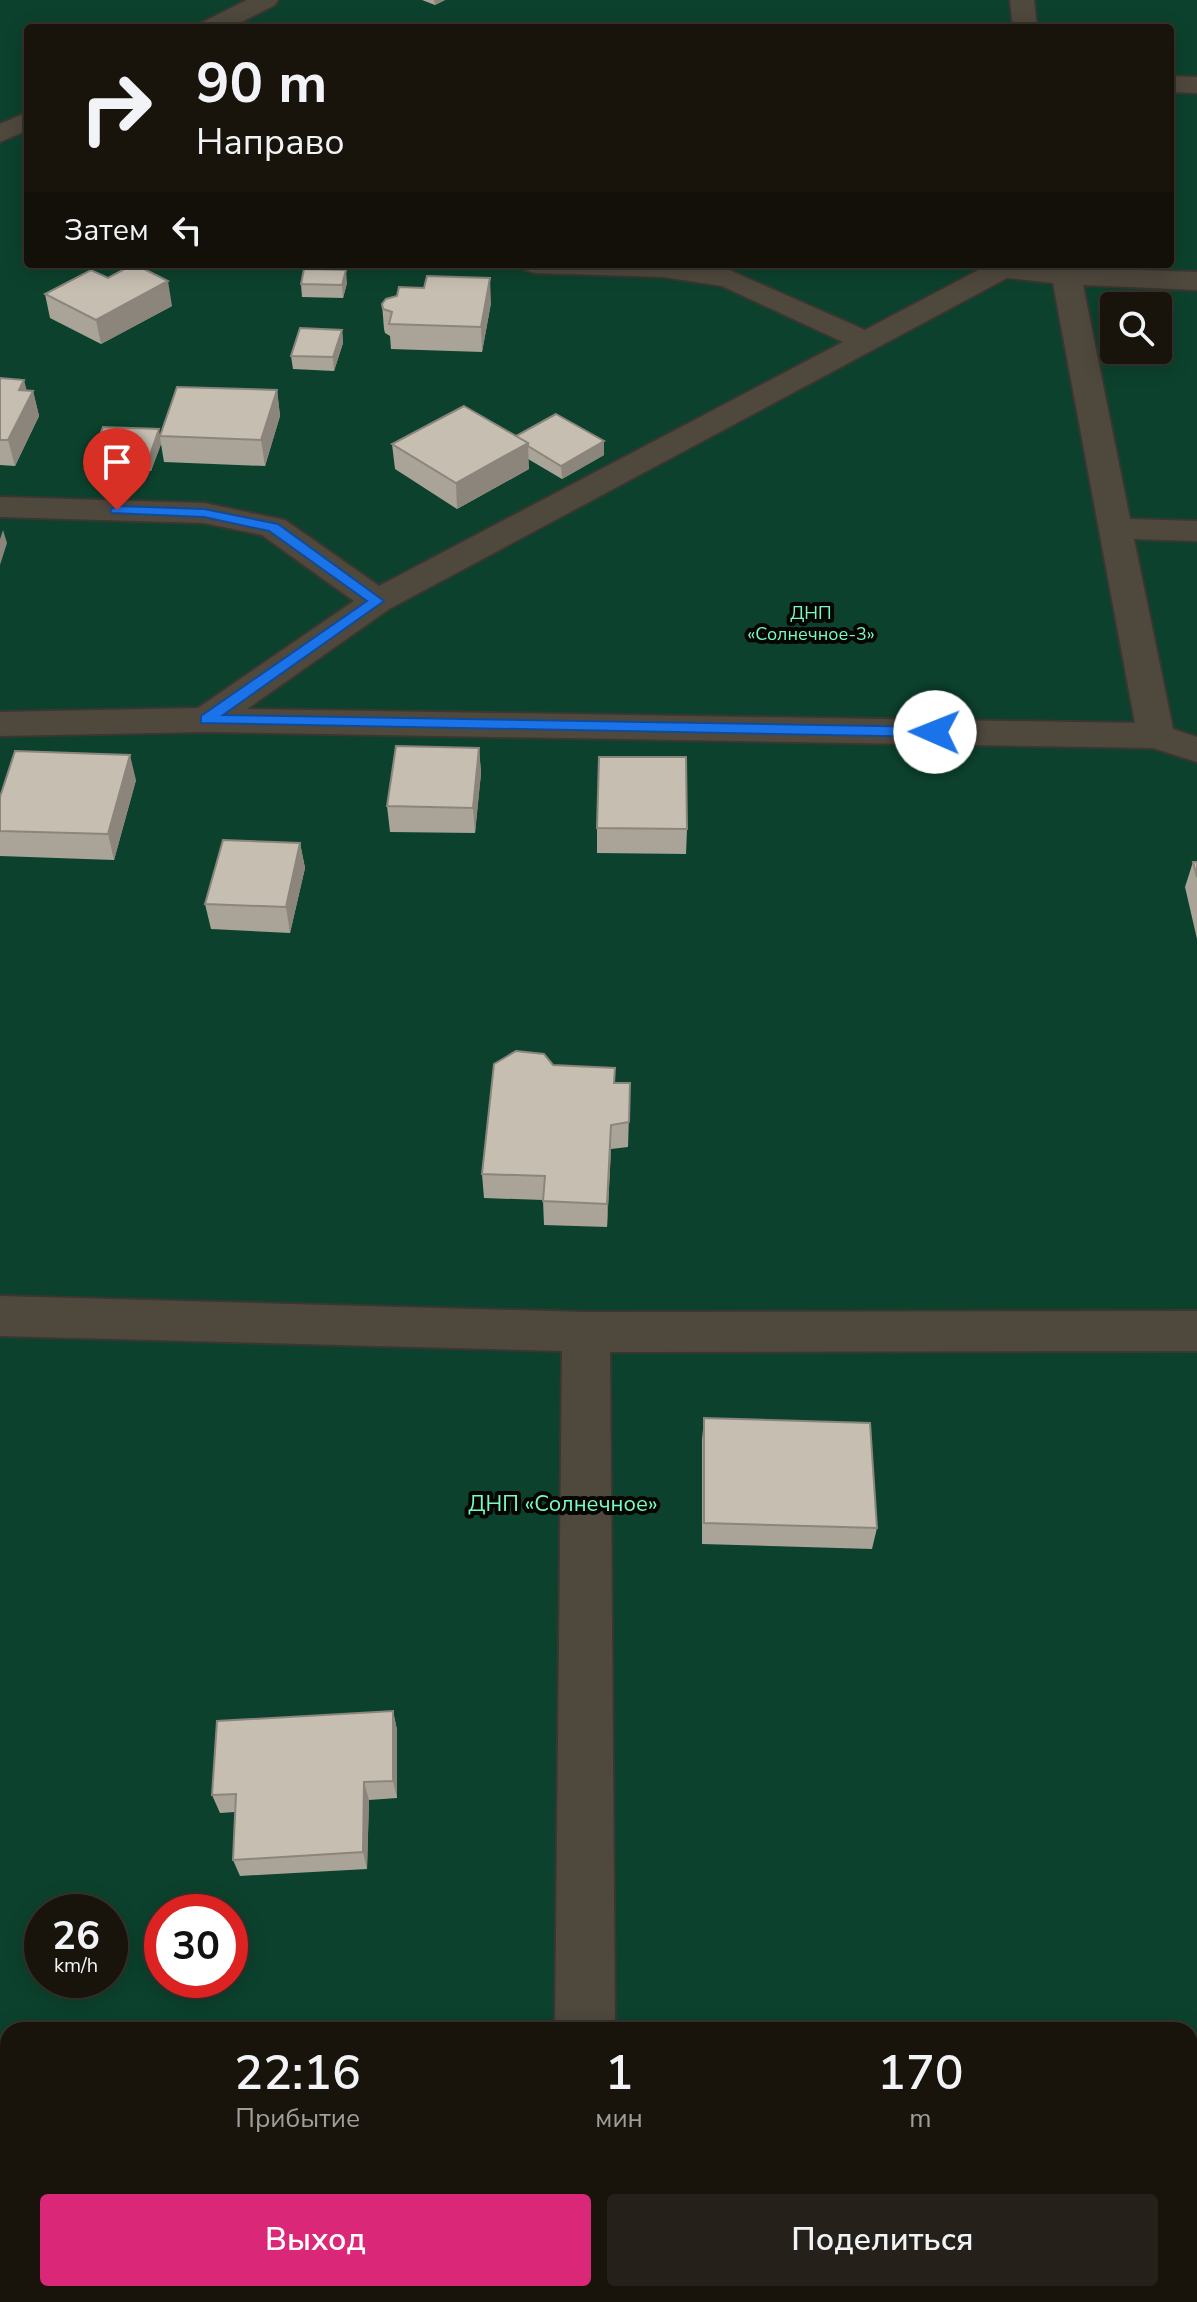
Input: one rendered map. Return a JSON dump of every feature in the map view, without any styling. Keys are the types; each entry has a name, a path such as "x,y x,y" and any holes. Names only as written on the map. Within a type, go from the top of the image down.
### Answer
{"street":[{"path":"218,24 266,0"},
{"path":"1022,0 1025,24"},
{"path":"1174,84 1197,85"},
{"path":"0,134 24,122"},
{"path":"663,268 729,279 864,340"},
{"path":"206,720 377,601 1002,269 1066,270 1197,281"},
{"path":"1066,270 1156,736"},
{"path":"0,507 204,513 273,527 377,601"},
{"path":"1117,528 1197,531"},
{"path":"0,724 206,720 1156,736 1197,750"},
{"path":"0,1316 586,1332 1197,1331"},
{"path":"585,2022 586,1332"}],"green space":[{"path":"0,0 1197,0 1197,2022 0,2022"}],"building":[{"path":"127,268 142,268 168,281 96,320 45,294 91,270 108,278"},
{"path":"304,269 346,270 342,285 301,284"},
{"path":"427,276 490,278 481,327 389,324 392,312 383,309 382,304 386,299 397,296 399,287 424,288"},
{"path":"300,328 342,330 333,357 291,356"},
{"path":"0,378 24,380 19,390 33,391 8,440 0,440"},
{"path":"177,387 277,390 261,440 160,436"},
{"path":"464,406 528,443 456,483 392,444"},
{"path":"556,414 604,441 561,466 516,436"},
{"path":"103,427 159,429 149,458 92,455"},
{"path":"396,746 479,748 473,808 387,806"},
{"path":"15,751 130,755 108,834 0,831 0,797"},
{"path":"599,757 686,757 687,829 597,828"},
{"path":"223,840 300,843 286,907 205,904"},
{"path":"516,1051 544,1054 553,1065 615,1068 614,1083 630,1083 629,1122 611,1125 607,1204 543,1201 545,1176 482,1174 494,1064"},
{"path":"704,1418 870,1423 877,1528 704,1523"},
{"path":"393,1711 393,1781 364,1782 363,1852 233,1860 236,1794 212,1795 217,1721"}],"route":[{"path":"117,510 204,513 273,527 377,601 206,720 935,732"}],"park label":[{"name":"ДНП «Солнечное-3»","path":"811,623"},
{"name":"ДНП «Солнечное»","path":"563,1504"}]}
